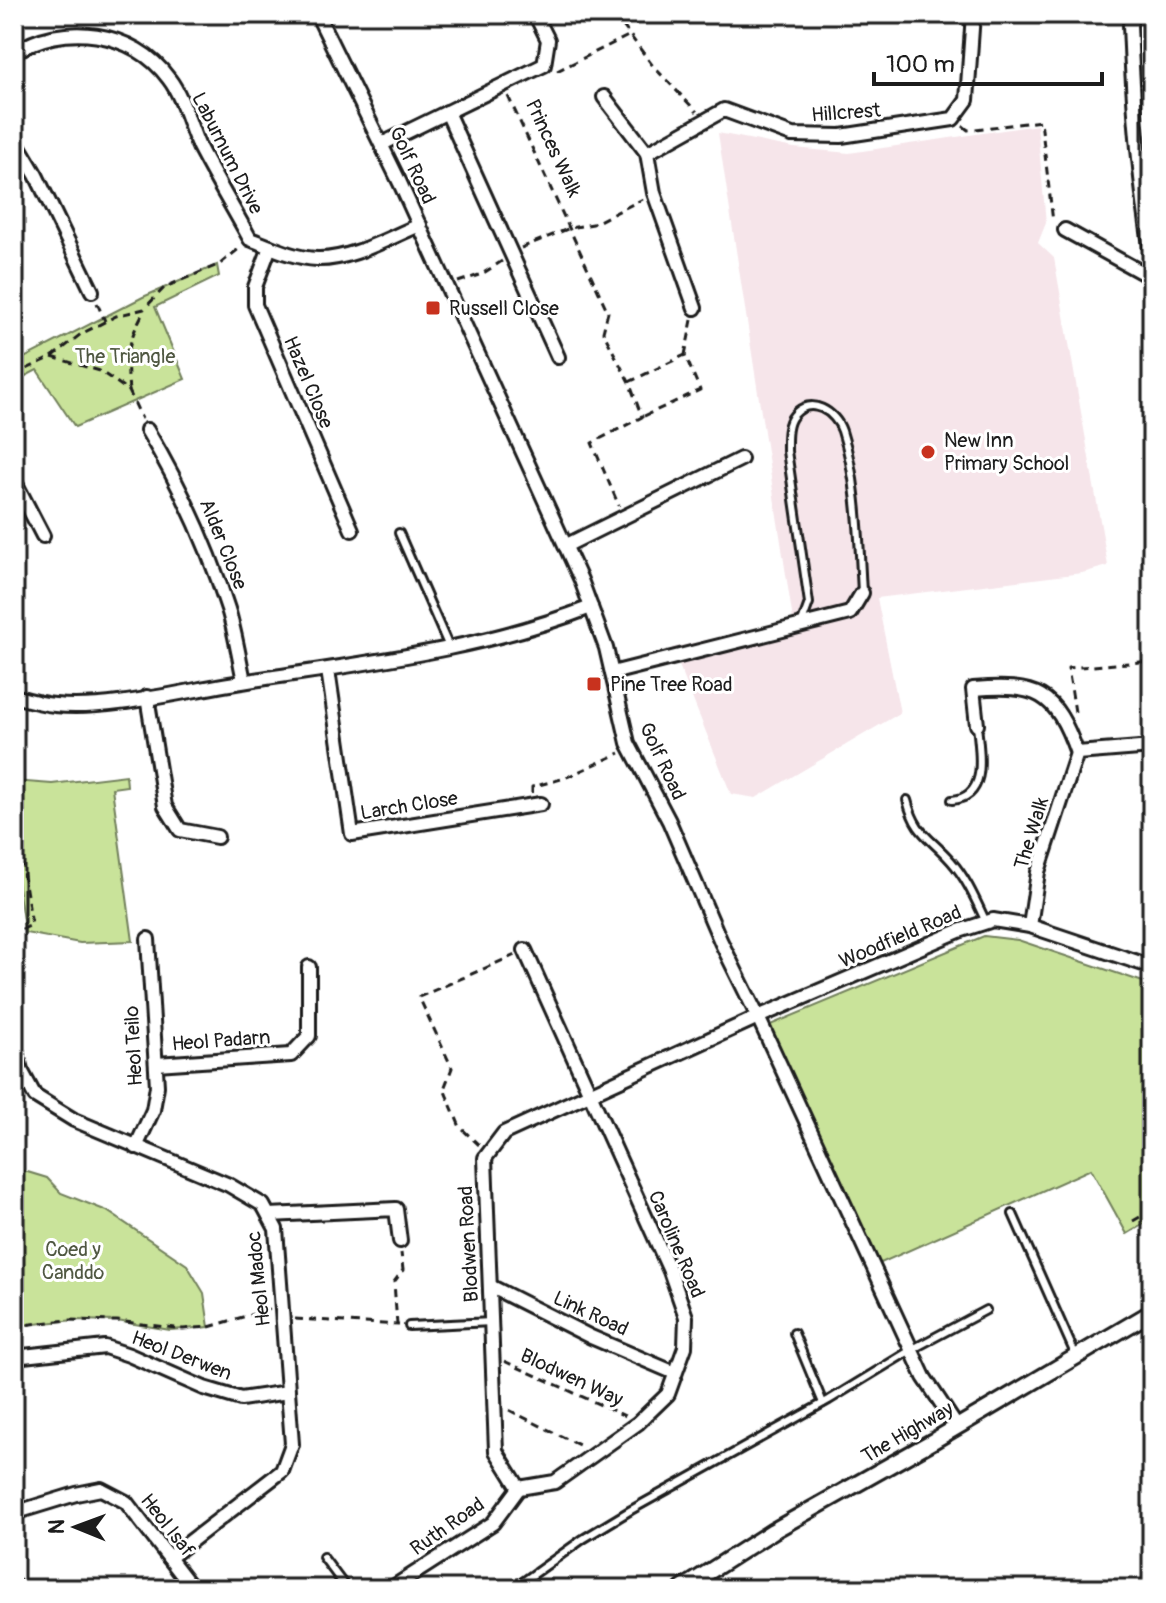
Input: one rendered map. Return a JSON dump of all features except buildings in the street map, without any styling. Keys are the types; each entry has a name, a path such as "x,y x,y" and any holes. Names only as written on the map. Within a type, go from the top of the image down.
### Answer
{"street":[{"name":"Golf Road","path":"317,14 420,225 565,546 606,648 631,749 669,821 721,942 911,1350 924,1377 957,1427"},
{"path":"382,144 544,65 548,40 535,14"},
{"path":"953,119 967,100 973,14"},
{"path":"1133,14 1130,25 1134,106 1142,197 1152,257"},
{"name":"Laburnum Drive","path":"14,53 32,41 66,33 101,35 140,51 169,79 199,145 250,239 286,253 318,259 352,253 420,225"},
{"path":"604,97 647,153 654,193 695,308"},
{"name":"Hillcrest","path":"647,153 724,110 792,135 841,136 953,119"},
{"path":"447,112 558,357"},
{"path":"14,138 36,175 92,291"},
{"path":"1065,230 1152,278"},
{"name":"Hazel Close","path":"270,247 255,287 255,305 352,530"},
{"name":"Alder Close","path":"147,430 207,546 229,612 244,681"},
{"path":"565,546 741,459"},
{"path":"14,480 43,536"},
{"path":"612,673 850,613 862,593"},
{"path":"14,696 57,706 101,705 328,670 541,626 591,607"},
{"name":"Larch Close","path":"328,670 352,834 537,804"},
{"path":"977,725 973,689 1009,686 1041,694 1066,722 1077,753 1152,747"},
{"path":"147,697 165,806 180,830 217,837"},
{"name":"The Walk","path":"1030,926 1038,872 1077,753"},
{"name":"Woodfield Road","path":"758,1017 959,931 993,920 1030,926 1152,967"},
{"name":"Heol Teilo","path":"136,1147 153,1110 157,1086 148,939"},
{"name":"Caroline Road","path":"519,1488 555,1482 638,1423 668,1394 685,1347 686,1317 670,1271 525,950"},
{"name":"Heol Padarn","path":"156,1064 291,1055 309,1036 309,967"},
{"path":"488,1154 504,1133 758,1017"},
{"name":"Heol Madoc","path":"14,1042 21,1070 35,1096 74,1120 229,1185 263,1205 276,1229 292,1444 282,1471 169,1558"},
{"name":"Blodwen Road","path":"488,1154 485,1173 496,1451 519,1488"},
{"path":"269,1215 396,1209 400,1241"},
{"name":"Link Road","path":"490,1286 591,1337 675,1373"},
{"name":"The Highway","path":"682,1589 773,1531 1152,1312"},
{"name":"Heol Derwen","path":"14,1357 105,1347 204,1388 241,1399 288,1392"},
{"name":"Ruth Road","path":"390,1589 493,1523 519,1488"},
{"name":"Heol Isaf","path":"14,1513 101,1489 126,1502 193,1589"}],"lane":[{"path":"801,625 809,603 787,451 788,428 793,415 802,408 817,406 833,414 841,426 847,447 858,531 862,593"},
{"path":"399,533 449,647"},
{"path":"952,800 968,793 981,773 977,725"},
{"path":"907,800 913,823 953,862 969,886 986,922"},
{"path":"14,1092 30,1086"},
{"path":"1013,1214 1076,1356"},
{"path":"513,1589 583,1539 631,1510 986,1310"},
{"path":"409,1326 492,1322"},
{"path":"794,1333 823,1403"},
{"path":"323,1557 347,1589"}],"path":[{"path":"614,14 653,66 705,121"},
{"path":"536,69 546,76 628,36"},
{"name":"Princes Walk","path":"503,85 608,312 603,332 629,382 642,417"},
{"path":"953,119 968,130 1041,121 1053,225 1065,230"},
{"name":"Princes Walk","path":"447,286 482,274 525,245 570,228 593,224 654,193"},
{"path":"147,430 129,391 126,357 133,331 144,309 165,287 220,264 250,239"},
{"path":"92,291 105,321"},
{"path":"624,517 592,443 700,390 685,355 695,308"},
{"path":"14,375 52,357 81,334 105,321 144,309"},
{"path":"629,382 685,355"},
{"path":"52,357 100,371 129,391"},
{"path":"1070,733 1077,729 1068,668 1152,661"},
{"path":"537,804 532,787 565,778 631,749"},
{"path":"14,818 32,925 14,929"},
{"path":"488,1154 460,1127 444,1089 452,1068 419,997 525,950"},
{"path":"1133,1221 1152,1210"},
{"path":"397,1325 394,1282 403,1270 400,1241"},
{"path":"14,1326 68,1320 117,1321 183,1329 209,1327 282,1312 409,1326"},
{"name":"Blodwen Way","path":"494,1356 638,1423"},
{"path":"495,1403 596,1453"}],"shaded area":[{"name":"New Inn Primary School","path":"1037,125 1046,223 1038,243 1054,258 1108,566 1082,573 877,598 900,713 756,798 731,794 672,648 793,620 718,133 794,148 849,153"}],"green space":[{"name":"The Triangle","path":"217,265 219,276 155,307 185,379 75,427 37,370 14,382 14,363 143,297"},
{"path":"126,775 127,786 112,788 133,941 80,943 25,933 14,861 14,781 52,784"},
{"path":"984,936 1018,940 1152,985 1152,1219 1127,1234 1091,1169 872,1267 763,1028"},
{"name":"Coed y Canddo","path":"14,1164 21,1170 47,1178 61,1193 107,1211 187,1265 204,1293 209,1327 170,1330 117,1321 75,1320 14,1326"}],"place":[{"name":"Russell Close","path":"433,308"},
{"name":"New Inn Primary School","path":"928,452"},
{"name":"Pine Tree Road","path":"594,684"}]}
